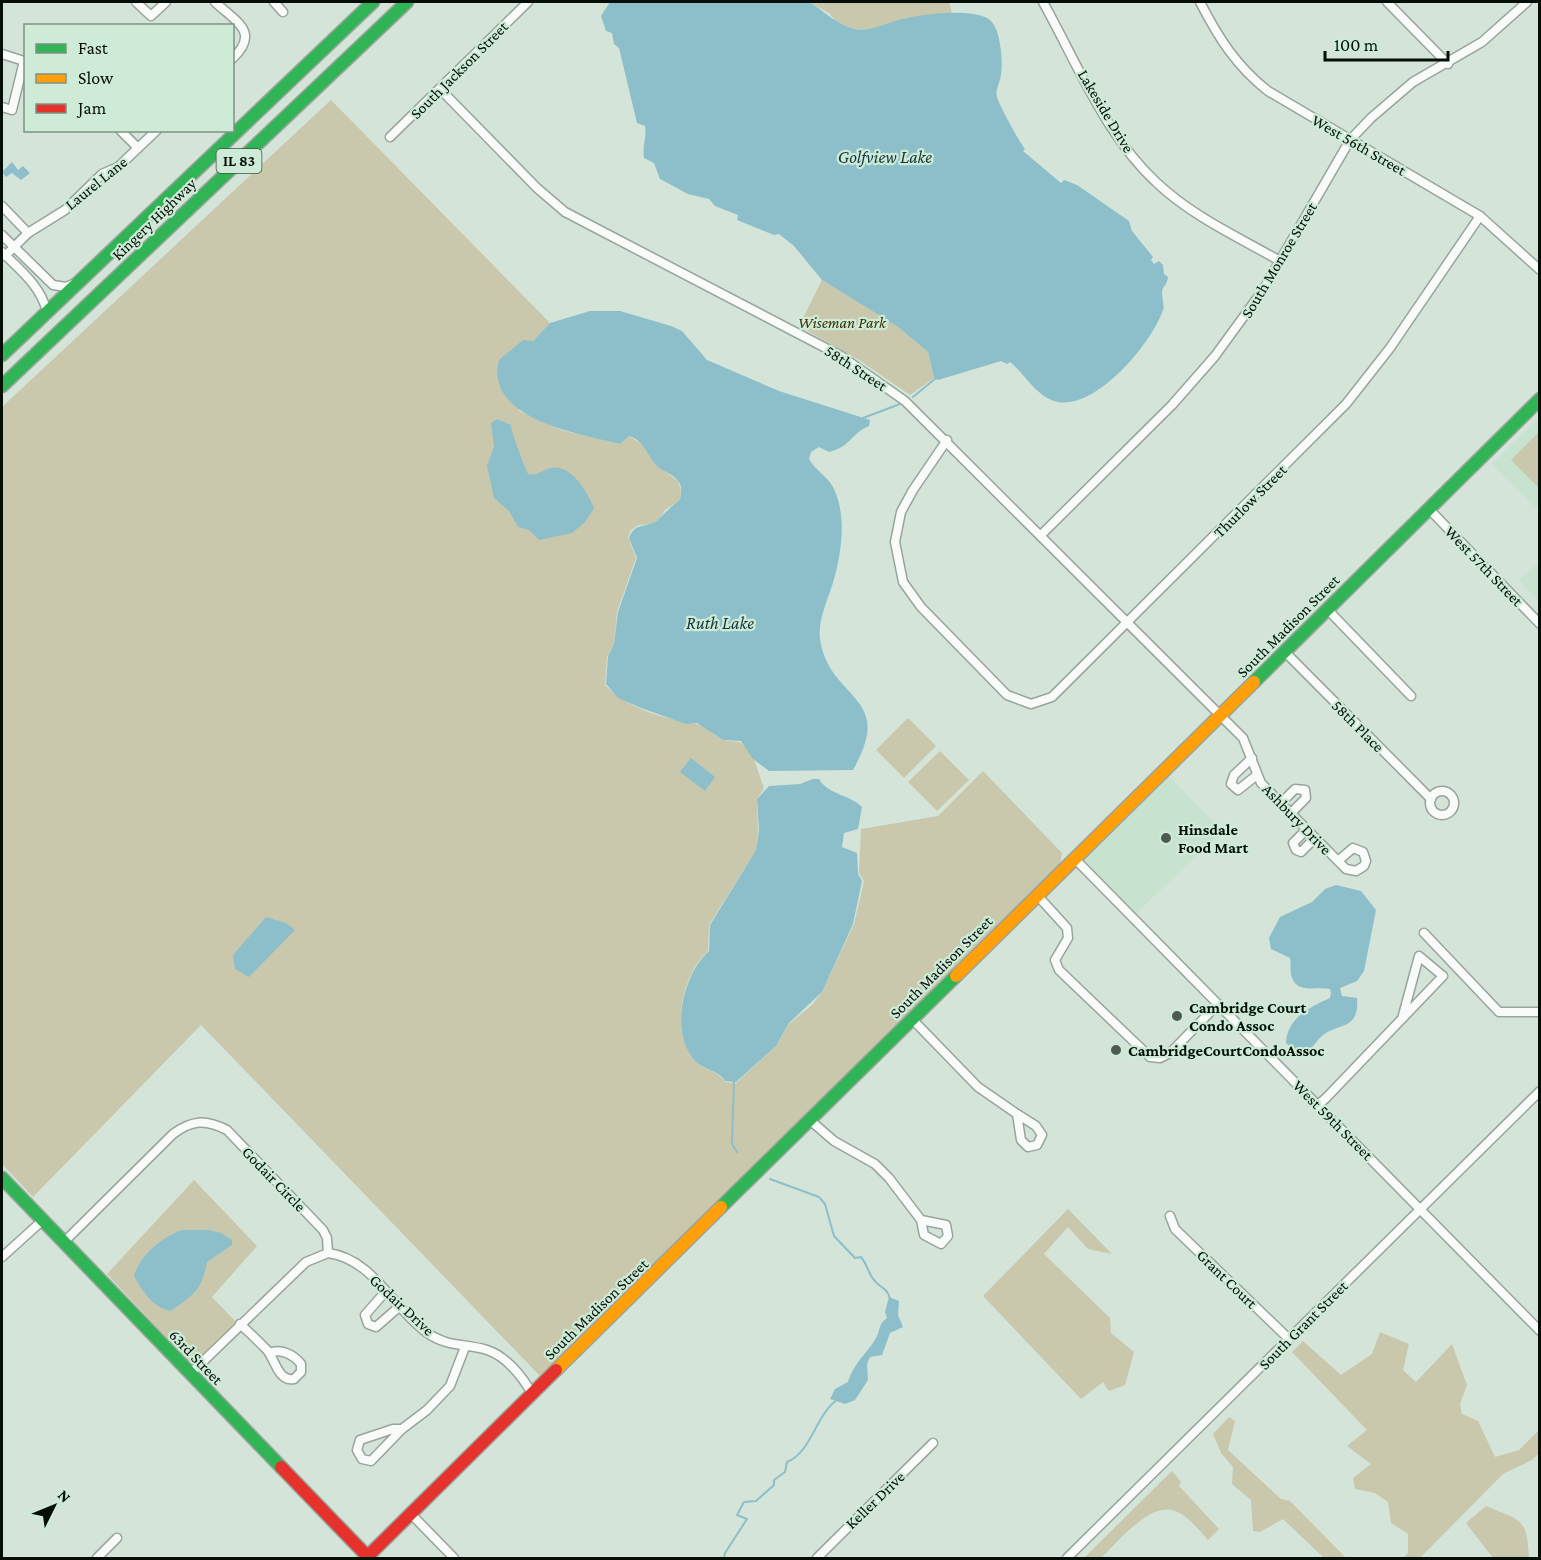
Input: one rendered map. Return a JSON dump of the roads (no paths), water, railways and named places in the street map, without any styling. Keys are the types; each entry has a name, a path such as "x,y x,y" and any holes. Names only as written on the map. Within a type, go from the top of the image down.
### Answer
{"main road":[{"name":"Kingery Highway","path":"2,355 373,2"},
{"name":"Kingery Highway","path":"2,387 407,2"},
{"name":"South Madison Street","path":"367,1558 1539,399"},
{"name":"63rd Street","path":"2,1178 367,1558"}],"street":[{"path":"136,2 151,16 166,2"},
{"path":"215,2 246,31 245,47 234,57"},
{"path":"274,2 284,12"},
{"name":"South Jackson Street","path":"390,137 528,2"},
{"name":"Lakeside Drive","path":"1043,2 1114,132 1146,172 1181,202 1280,261"},
{"name":"West 56th Street","path":"1200,2 1223,46 1251,78 1278,98 1480,216 1539,270"},
{"path":"1387,2 1448,64"},
{"name":"South Monroe Street","path":"1041,535 1196,379 1234,333 1280,261 1350,140 1396,94 1448,64 1489,36 1527,2"},
{"path":"2,54 24,61 12,110 2,107"},
{"name":"58th Street","path":"440,89 537,188 566,212 847,359 905,401 947,440 1220,716"},
{"path":"122,132 138,148"},
{"name":"Laurel Lane","path":"3,254 28,233 65,210 102,174 118,167 155,132"},
{"path":"2,206 28,233"},
{"name":"Thurlow Street","path":"947,440 907,499 898,519 895,542 898,566 906,586 921,607 1014,699 1031,704 1043,701 1052,697 1346,404 1390,348 1480,216"},
{"path":"2,235 53,285 66,287 80,281"},
{"path":"3,254 44,297 47,312"},
{"name":"West 57th Street","path":"1429,509 1539,624"},
{"path":"1328,610 1411,696"},
{"name":"58th Place","path":"1285,652 1431,800"},
{"name":"Ashbury Drive","path":"1220,716 1243,738 1261,783 1338,861"},
{"path":"1252,758 1234,775 1231,784 1238,790 1257,775"},
{"path":"1281,803 1295,789 1300,787 1305,790 1306,798 1291,813"},
{"path":"1306,829 1293,843 1296,850 1300,852 1315,838"},
{"name":"West 59th Street","path":"1075,858 1539,1331"},
{"path":"1037,895 1067,928 1068,938 1055,960 1059,970 1150,1057 1160,1058 1170,1053 1218,1004"},
{"path":"1424,933 1499,1012 1539,1012"},
{"path":"1318,1106 1402,1019 1443,976 1419,956 1402,1019"},
{"path":"912,1019 978,1087 1017,1114"},
{"name":"South Grant Street","path":"1066,1558 1539,1091"},
{"name":"Godair Circle","path":"64,1242 173,1134 197,1121 212,1123 227,1130 323,1230 327,1238 328,1253"},
{"path":"811,1121 834,1141 866,1158 883,1172 921,1220"},
{"name":"Grant Court","path":"1170,1216 1175,1229 1289,1339"},
{"path":"2,1257 43,1220"},
{"path":"190,1374 306,1262 328,1253"},
{"name":"Godair Drive","path":"328,1253 355,1261 427,1332 465,1347 488,1350 497,1354 527,1384 532,1394"},
{"path":"386,1291 368,1309 365,1315 368,1324 376,1327 381,1325 400,1306"},
{"path":"240,1324 270,1353"},
{"path":"402,1429 375,1434 360,1440 357,1450 362,1459 371,1461 402,1429 427,1410 450,1386 465,1347"},
{"name":"Keller Drive","path":"817,1558 933,1443"},
{"path":"411,1514 454,1558"},
{"path":"97,1558 117,1538"}],"water":[{"name":"Golfview Lake","path":"610,2 809,2 836,21 862,30 907,18 939,14 964,13 985,17 995,27 1001,48 1002,69 997,97 1025,149 1023,151 1061,183 1064,180 1077,185 1129,221 1132,231 1153,257 1151,260 1154,264 1159,261 1163,265 1164,274 1168,277 1162,290 1163,310 1157,324 1121,371 1089,395 1073,401 1050,400 1031,385 1010,362 1007,364 1001,361 938,380 934,378 928,352 898,327 822,280 794,246 779,234 774,235 737,220 738,215 715,206 709,199 688,194 660,179 654,163 644,158 645,126 637,123 619,48 614,44 612,33 606,31 601,16"},
{"path":"12,162 18,170 23,166 30,173 21,180 12,173 6,177 2,172"},
{"name":"Ruth Lake","path":"590,311 620,311 671,326 682,331 707,360 779,391 870,420 869,426 858,432 847,443 829,452 819,447 811,452 809,459 833,487 838,498 842,523 840,550 835,575 822,615 820,637 828,664 865,713 868,727 864,746 853,770 769,771 753,759 741,741 723,740 697,723 686,724 641,708 618,698 606,684 608,656 614,644 618,612 637,558 629,538 635,529 655,522 680,500 681,486 674,477 654,463 639,441 634,438 629,436 620,444 567,431 530,417 504,394 497,374 499,360 523,340 533,341 550,323"},
{"path":"497,419 511,425 528,474 558,468 572,475 583,487 594,508 585,522 572,533 539,540 529,530 518,527 509,511 494,498 487,466 494,447 491,423"},
{"path":"691,758 715,777 705,791 680,772"},
{"path":"819,779 828,788 862,807 858,829 844,833 842,847 857,853 858,874 862,881 853,924 822,992 789,1023 776,1046 736,1082 725,1081 695,1061 687,1049 681,1020 686,989 692,974 709,951 710,925 756,850 759,830 757,799 769,786 800,784"},
{"path":"1336,885 1361,891 1376,910 1364,971 1357,981 1340,988 1342,996 1357,998 1357,1009 1355,1016 1346,1025 1327,1032 1308,1051 1297,1053 1286,1043 1290,1027 1301,1014 1330,998 1331,993 1330,989 1297,985 1291,974 1290,958 1271,949 1269,938 1280,917 1312,902 1325,889"},
{"path":"266,917 286,923 295,930 249,977 235,969 233,955"},
{"path":"182,1230 209,1230 221,1233 232,1240 232,1245 207,1262 196,1291 171,1311 153,1302 134,1276 141,1261 153,1248 167,1237"},
{"path":"889,1297 899,1301 898,1315 903,1327 890,1333 882,1355 870,1357 867,1364 868,1380 855,1400 845,1404 830,1399 835,1389 848,1382 857,1363 876,1338 881,1325 887,1318 885,1312"}],"waterway":[{"path":"913,397 936,378"},
{"path":"863,418 900,404"},
{"path":"734,1080 732,1144 737,1152"},
{"path":"770,1179 819,1197 825,1204 834,1236 855,1258 861,1257 876,1283 886,1290 890,1299"},
{"path":"724,1558 747,1519 737,1515 744,1502 756,1501 774,1485 774,1480 785,1472 787,1462 802,1450 824,1414 838,1399"}],"place":[{"name":"Hinsdale Food Mart","path":"1166,838"},
{"name":"Cambridge Court Condo Assoc","path":"1177,1016"},
{"name":"CambridgeCourtCondoAssoc","path":"1116,1050"}],"park label":[{"name":"Wiseman Park","path":"842,322"}]}
